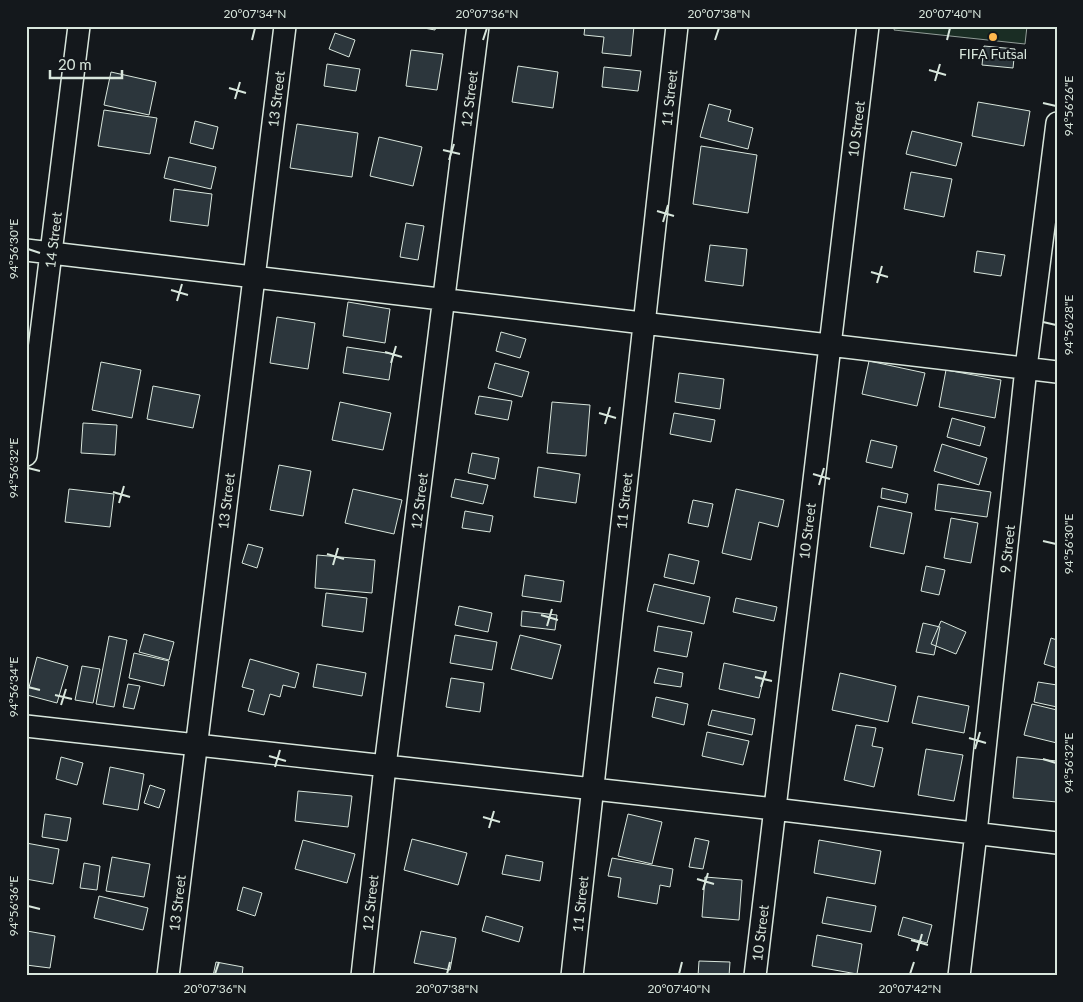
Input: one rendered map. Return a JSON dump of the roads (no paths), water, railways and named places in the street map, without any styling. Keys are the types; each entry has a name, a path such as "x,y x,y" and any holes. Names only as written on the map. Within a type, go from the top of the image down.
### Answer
{"street":[{"name":"14 Street","path":"26,455 79,26"},
{"name":"13 Street","path":"168,976 285,26"},
{"name":"12 Street","path":"362,976 385,766 478,26"},
{"name":"11 Street","path":"572,976 677,26"},
{"name":"10 Street","path":"756,976 774,809 868,26"},
{"name":"9 Street","path":"959,976 1026,368 1057,123"},
{"path":"26,250 1057,372"},
{"path":"26,726 774,809 1057,843"}],"place":[{"name":"FIFA Futsal","path":"993,37"}]}
